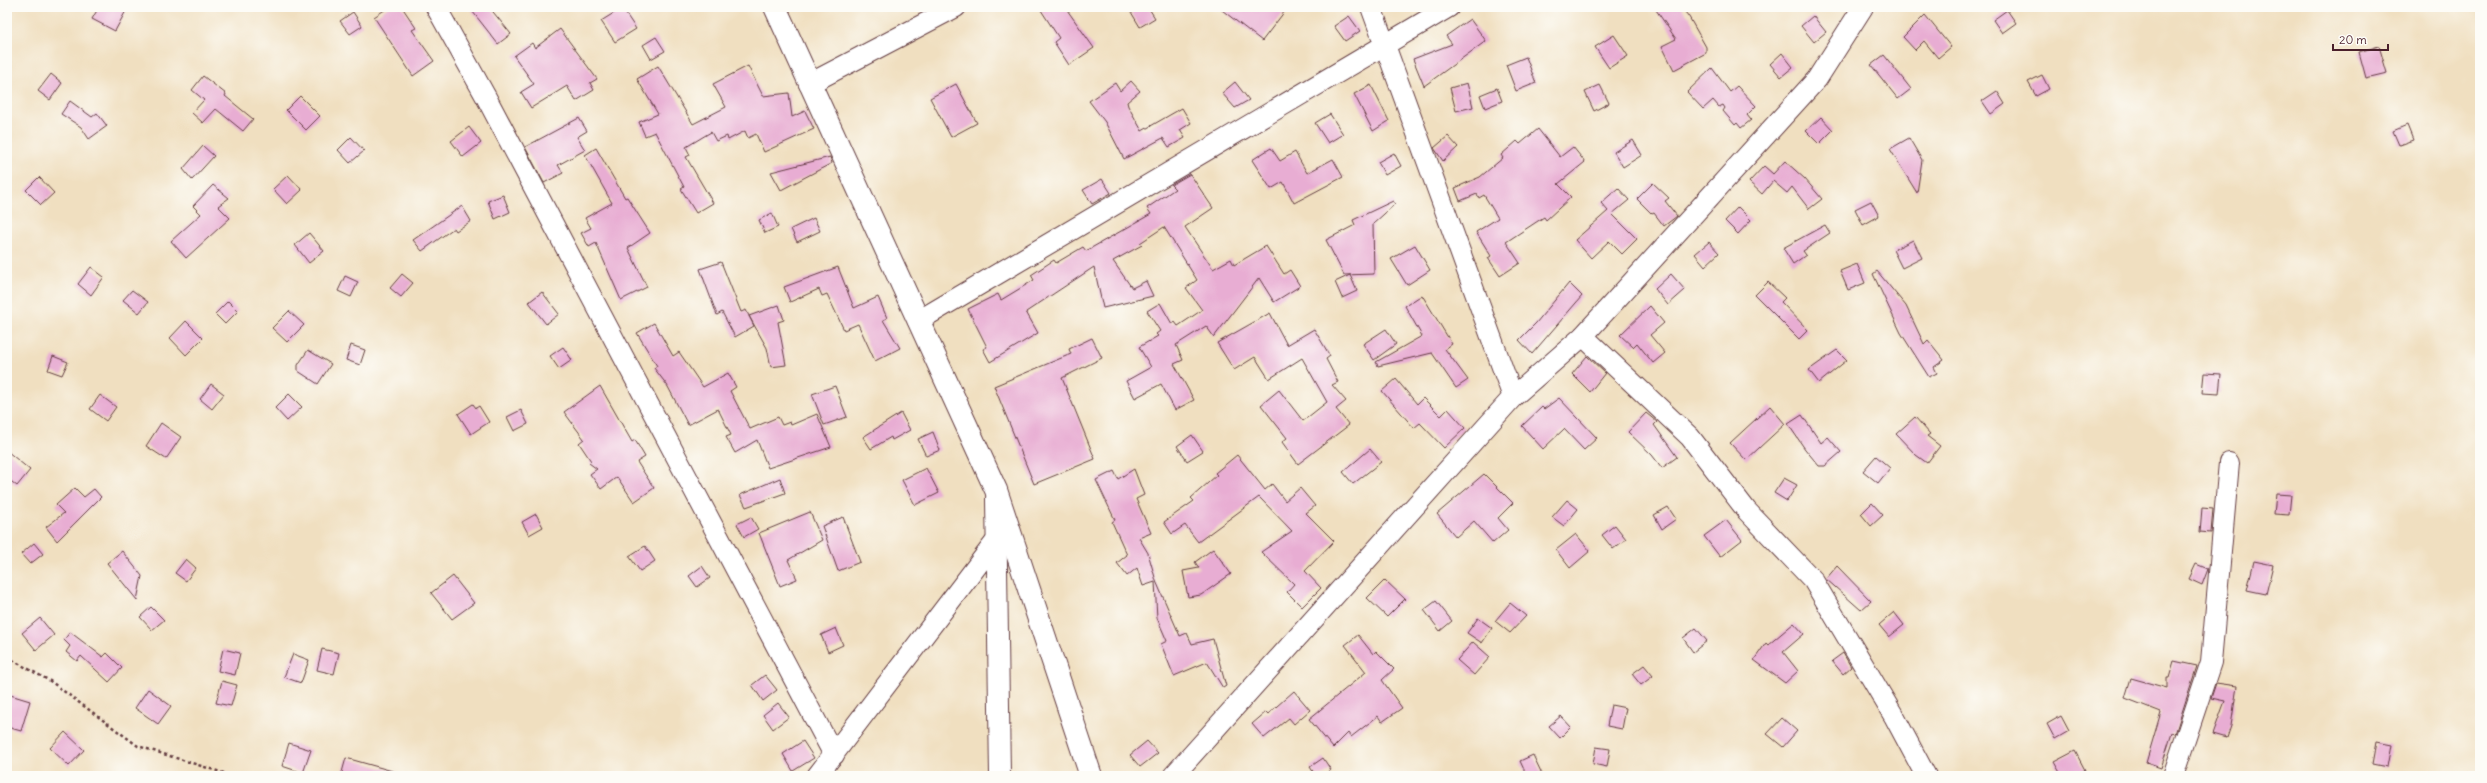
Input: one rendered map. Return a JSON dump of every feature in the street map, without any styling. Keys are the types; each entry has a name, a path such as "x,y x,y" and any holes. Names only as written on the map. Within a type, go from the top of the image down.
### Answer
{"main road":[{"path":"776,7 996,490 1091,776"}],"street":[{"path":"436,7 486,97 834,754"},
{"path":"810,84 956,7"},
{"path":"1371,7 1513,397"},
{"path":"918,321 1449,7"},
{"path":"1173,776 1513,397 1583,336 1817,79 1863,7"},
{"path":"1583,336 1690,437 1748,511 1813,580 1895,718 1926,776"},
{"path":"2173,776 2211,662 2229,463"},
{"path":"996,490 1000,776"},
{"path":"817,776 996,541"}],"path":[{"path":"7,657 50,681 138,746 234,776"}],"building":[{"path":"99,7 128,7 115,31 92,19"},
{"path":"389,7 402,7 416,28 412,30 434,61 413,76 374,17"},
{"path":"469,7 489,7 511,34 498,44"},
{"path":"1039,7 1065,7 1094,48 1069,65 1054,42 1059,38"},
{"path":"1128,7 1148,7 1155,18 1140,27"},
{"path":"1218,7 1288,7 1262,41"},
{"path":"1654,7 1681,7 1689,17 1706,47 1706,53 1674,70 1662,46 1676,39"},
{"path":"622,8 636,29 615,42 601,21"},
{"path":"2007,10 2016,23 2002,33 1993,20"},
{"path":"353,12 362,26 350,34 340,21"},
{"path":"1925,15 1951,47 1938,58 1924,41 1915,50 1903,37"},
{"path":"1349,16 1360,31 1345,41 1334,26"},
{"path":"1813,16 1826,32 1814,42 1801,26"},
{"path":"1470,19 1486,41 1424,86 1413,59 1452,44 1446,36"},
{"path":"560,29 597,79 590,83 594,90 576,101 567,86 531,108 521,92 534,84 514,56 532,43 535,48"},
{"path":"1614,35 1628,56 1609,68 1595,47"},
{"path":"656,37 665,51 651,59 643,45"},
{"path":"2379,46 2387,73 2366,78 2359,52"},
{"path":"1782,53 1793,67 1781,77 1770,64"},
{"path":"1884,55 1911,89 1898,99 1871,65"},
{"path":"1526,57 1536,83 1516,91 1506,65"},
{"path":"658,66 693,124 726,107 713,84 748,66 763,96 789,93 792,117 805,111 814,129 764,152 756,134 748,138 745,131 728,140 727,136 716,141 711,132 686,147 690,155 686,157 713,203 696,213 681,189 684,187 655,132 645,136 639,122 658,114 637,79"},
{"path":"1712,68 1730,92 1737,86 1756,106 1747,115 1751,120 1741,128 1737,123 1735,125 1723,111 1725,108 1723,105 1719,107 1713,100 1703,109 1687,92"},
{"path":"51,74 62,83 50,100 38,91"},
{"path":"2042,75 2049,89 2036,96 2028,82"},
{"path":"203,76 226,94 225,96 253,119 243,131 216,109 203,123 192,113 204,100 192,90"},
{"path":"1131,81 1140,91 1127,102 1142,131 1182,108 1191,123 1180,130 1185,138 1169,147 1163,138 1124,159 1105,122 1089,101 1115,83 1120,91"},
{"path":"1235,82 1249,100 1235,108 1222,93"},
{"path":"1467,83 1473,107 1456,111 1450,88"},
{"path":"956,84 977,123 951,137 930,98"},
{"path":"1371,85 1389,121 1373,131 1354,94"},
{"path":"1600,85 1609,103 1594,111 1585,92"},
{"path":"1497,88 1502,101 1485,108 1480,95"},
{"path":"1997,91 2005,104 1991,114 1982,101"},
{"path":"300,96 320,116 306,130 286,110"},
{"path":"70,101 92,117 97,113 107,126 89,139 81,127 61,114"},
{"path":"1330,114 1343,134 1328,143 1315,123"},
{"path":"1821,117 1833,130 1819,144 1806,131"},
{"path":"579,118 587,131 577,137 585,150 558,165 563,173 544,183 525,147"},
{"path":"2407,125 2413,140 2399,145 2393,131"},
{"path":"469,127 481,143 463,157 451,141"},
{"path":"1538,129 1560,157 1573,147 1585,162 1558,184 1571,197 1546,220 1544,217 1506,242 1520,263 1500,276 1488,258 1491,256 1476,232 1498,218 1484,195 1479,198 1477,194 1460,201 1455,188 1480,177 1503,158 1501,155 1517,141 1520,144"},
{"path":"1448,136 1458,147 1443,161 1434,148"},
{"path":"351,137 364,151 350,163 338,150"},
{"path":"1909,138 1922,160 1917,193 1890,149"},
{"path":"1633,140 1642,155 1623,167 1614,152"},
{"path":"203,146 214,156 192,180 183,169"},
{"path":"596,148 625,198 627,197 650,233 628,248 647,287 621,300 596,243 589,247 581,233 591,228 585,218 612,203 585,155"},
{"path":"1271,148 1280,161 1295,152 1307,173 1333,159 1343,177 1294,203 1283,182 1271,189 1252,160"},
{"path":"1394,153 1401,166 1385,175 1378,162"},
{"path":"830,157 832,163 781,190 771,172"},
{"path":"1785,161 1805,179 1822,199 1809,209 1792,187 1787,193 1773,181 1762,194 1749,182 1764,166 1773,174"},
{"path":"1190,174 1213,208 1185,227 1213,269 1231,259 1234,265 1266,246 1284,274 1290,270 1300,286 1274,302 1259,278 1214,337 1206,326 1176,345 1183,360 1174,364 1194,400 1175,410 1161,384 1135,398 1126,381 1151,367 1139,347 1158,336 1156,334 1160,331 1147,311 1160,303 1172,324 1175,322 1178,326 1202,310 1186,288 1197,280 1164,227 1140,243 1142,245 1113,261 1132,288 1146,281 1153,296 1103,308 1094,267 1026,312 1038,333 990,362 983,349 987,347 968,309 998,294 1001,300 1034,280 1031,275 1054,260 1056,263 1083,247 1086,251 1151,214 1147,208 1175,189 1171,185"},
{"path":"288,175 302,190 287,204 273,189"},
{"path":"39,177 54,193 41,205 26,190"},
{"path":"1102,179 1111,193 1092,204 1083,190"},
{"path":"1653,183 1669,198 1665,201 1677,216 1664,226 1654,213 1652,214 1637,199"},
{"path":"213,185 229,198 218,206 230,218 186,258 171,241 201,214 193,206"},
{"path":"1618,188 1629,200 1612,214 1637,239 1622,254 1609,241 1591,258 1575,240 1608,211 1601,203"},
{"path":"503,195 510,212 495,219 488,201"},
{"path":"1393,201 1395,204 1373,224 1374,274 1344,275 1326,240 1355,225 1353,220"},
{"path":"1871,201 1879,216 1863,225 1855,209"},
{"path":"462,206 471,221 456,231 454,228 422,251 413,240"},
{"path":"1738,207 1751,220 1738,234 1725,221"},
{"path":"772,213 778,227 765,233 759,220"},
{"path":"814,218 820,231 797,242 791,229"},
{"path":"1825,225 1830,233 1803,251 1806,255 1793,264 1783,248"},
{"path":"309,233 324,251 309,263 295,245"},
{"path":"1913,240 1922,258 1902,268 1893,250"},
{"path":"1709,242 1719,253 1705,266 1695,254"},
{"path":"1415,245 1430,270 1407,285 1391,259"},
{"path":"721,262 741,312 746,310 754,326 735,337 722,312 717,315 700,269"},
{"path":"1857,264 1865,283 1848,290 1840,271"},
{"path":"91,267 104,277 91,295 78,284"},
{"path":"838,267 854,308 878,297 887,318 883,320 900,348 875,361 858,324 844,330 827,294 822,296 819,289 790,302 784,287"},
{"path":"1877,271 1906,306 1924,344 1928,340 1944,360 1934,367 1937,373 1929,377 1901,333 1873,274"},
{"path":"402,274 413,283 401,297 390,288"},
{"path":"1671,274 1685,290 1668,305 1655,289"},
{"path":"1350,275 1357,291 1342,298 1335,282"},
{"path":"345,276 358,282 351,297 338,291"},
{"path":"1768,282 1785,298 1781,302 1808,330 1799,339 1755,295"},
{"path":"1569,283 1582,296 1532,354 1519,340 1536,323"},
{"path":"132,290 148,302 139,313 123,300"},
{"path":"542,292 559,314 546,324 529,302"},
{"path":"1422,295 1452,344 1445,349 1468,380 1456,388 1432,353 1378,366 1376,362 1422,336 1405,306"},
{"path":"228,301 238,311 225,324 215,314"},
{"path":"779,305 784,320 778,322 786,365 771,367 767,348 749,316"},
{"path":"1650,306 1664,323 1650,335 1665,353 1653,363 1637,343 1633,347 1620,335"},
{"path":"289,311 304,325 287,342 272,328"},
{"path":"1270,313 1287,345 1314,329 1330,356 1326,359 1338,382 1332,385 1346,401 1336,409 1349,425 1298,464 1282,442 1287,438 1261,405 1279,390 1303,421 1327,402 1302,358 1269,379 1255,357 1234,370 1217,343"},
{"path":"186,321 203,338 186,355 170,338"},
{"path":"654,323 673,356 679,352 703,387 728,373 736,387 730,391 750,429 778,417 782,425 790,422 791,425 817,414 831,447 768,468 757,440 735,453 726,437 731,435 718,409 688,425 667,385 654,368 657,366 637,333"},
{"path":"1386,329 1396,344 1374,360 1363,344"},
{"path":"1092,338 1102,358 1062,378 1095,459 1034,484 994,386 1071,354 1069,349"},
{"path":"351,345 365,350 360,365 346,360"},
{"path":"563,347 572,360 559,369 550,356"},
{"path":"308,350 331,364 318,384 298,371 298,365"},
{"path":"1837,350 1847,360 1819,383 1809,370"},
{"path":"53,356 68,362 62,375 48,370"},
{"path":"1587,356 1605,373 1590,392 1572,374"},
{"path":"2204,373 2221,374 2219,394 2202,393"},
{"path":"1396,379 1417,404 1423,398 1441,416 1448,409 1465,428 1444,448 1420,423 1414,428 1382,391"},
{"path":"211,384 224,394 212,409 200,399"},
{"path":"600,386 632,442 635,440 645,457 637,462 654,488 634,502 617,477 601,489 590,474 597,469 589,463 591,461 579,443 584,439 564,412"},
{"path":"835,386 847,417 824,425 812,394"},
{"path":"289,394 302,407 287,421 275,408"},
{"path":"100,395 116,407 106,421 90,409"},
{"path":"1559,398 1597,438 1584,450 1564,429 1543,449 1522,426 1542,407 1544,409"},
{"path":"473,404 476,408 479,406 489,422 471,434 458,414"},
{"path":"1770,406 1785,424 1746,460 1730,443"},
{"path":"521,410 528,424 514,431 507,417"},
{"path":"901,413 910,430 892,440 891,437 871,449 863,437"},
{"path":"1646,413 1657,422 1654,425 1677,457 1662,468 1652,455 1628,432"},
{"path":"1802,415 1821,443 1828,437 1841,452 1825,466 1819,466 1788,424"},
{"path":"1915,417 1930,434 1927,436 1940,446 1927,463 1916,455 1896,434"},
{"path":"161,423 181,437 166,459 146,446"},
{"path":"933,432 940,450 926,456 918,439"},
{"path":"1192,435 1203,451 1187,461 1177,446"},
{"path":"1370,449 1381,462 1353,484 1343,472"},
{"path":"7,451 30,470 17,486 7,478"},
{"path":"1237,455 1265,490 1272,484 1285,501 1300,488 1315,506 1306,513 1334,541 1305,571 1321,588 1302,607 1287,592 1294,584 1261,552 1292,531 1259,497 1198,542 1185,525 1172,534 1164,522 1194,501 1191,498 1217,475 1215,473"},
{"path":"1876,456 1890,468 1878,483 1863,471"},
{"path":"926,468 939,493 915,505 902,480"},
{"path":"1134,469 1144,495 1136,499 1151,533 1139,538 1148,553 1156,581 1180,636 1187,633 1192,644 1213,639 1226,686 1223,688 1207,662 1174,676 1161,644 1167,641 1157,618 1155,582 1143,586 1137,568 1127,576 1117,563 1127,555 1112,522 1115,520 1096,480 1114,471 1118,479"},
{"path":"1484,474 1513,503 1498,518 1508,530 1493,543 1474,521 1456,537 1437,514"},
{"path":"780,478 785,493 746,507 740,495"},
{"path":"1784,478 1797,485 1787,501 1774,493"},
{"path":"75,488 84,497 94,489 101,497 57,541 46,527 64,513 56,505"},
{"path":"2276,494 2291,495 2289,515 2274,514"},
{"path":"1567,500 1578,509 1564,526 1552,517"},
{"path":"1872,503 1883,515 1871,526 1861,514"},
{"path":"1668,507 1676,519 1662,529 1654,515"},
{"path":"2202,508 2213,509 2211,533 2200,532"},
{"path":"810,512 822,540 788,560 797,579 780,586 759,533"},
{"path":"536,514 543,527 529,535 522,522"},
{"path":"751,517 758,529 744,537 737,524"},
{"path":"843,517 860,562 838,571 822,526"},
{"path":"1726,520 1742,540 1720,557 1704,536"},
{"path":"1615,525 1626,539 1613,549 1602,535"},
{"path":"1576,534 1590,551 1570,568 1556,550"},
{"path":"34,543 43,554 30,564 21,554"},
{"path":"645,546 655,561 640,571 629,556"},
{"path":"1213,549 1231,574 1201,595 1188,597 1183,571 1199,568 1195,562"},
{"path":"122,551 142,576 137,600 107,563"},
{"path":"186,559 196,568 186,581 175,573"},
{"path":"2254,561 2273,565 2266,594 2247,590"},
{"path":"2196,564 2208,569 2202,585 2189,579"},
{"path":"702,566 710,578 697,587 689,576"},
{"path":"1837,566 1871,601 1861,610 1826,579"},
{"path":"453,576 474,603 452,619 431,593"},
{"path":"1385,580 1405,599 1387,617 1367,598"},
{"path":"1436,601 1452,621 1440,631 1424,610"},
{"path":"1510,603 1526,616 1510,633 1495,621"},
{"path":"151,607 164,620 152,630 140,617"},
{"path":"1894,612 1904,625 1889,637 1879,625"},
{"path":"40,618 54,635 36,650 22,633"},
{"path":"1478,618 1492,628 1482,643 1467,633"},
{"path":"1794,623 1804,634 1783,652 1798,671 1785,683 1754,660 1766,643 1768,645"},
{"path":"836,628 843,645 828,652 821,635"},
{"path":"1696,628 1707,641 1693,652 1683,638"},
{"path":"70,632 103,657 107,653 122,668 109,682 81,656 77,661 66,652 70,646 64,640"},
{"path":"1358,635 1373,654 1376,651 1394,669 1382,680 1402,708 1382,722 1378,716 1351,737 1348,733 1333,748 1309,719 1366,672 1345,645"},
{"path":"1473,642 1490,657 1474,675 1457,660"},
{"path":"223,649 240,653 235,675 218,671"},
{"path":"322,649 339,653 334,674 317,670"},
{"path":"1843,653 1851,667 1843,674 1832,661"},
{"path":"293,654 309,660 301,683 284,677"},
{"path":"2174,661 2197,666 2175,734 2172,733 2161,768 2146,763 2161,712 2125,698 2131,678 2167,688 2167,678 2169,678"},
{"path":"1644,665 1653,676 1641,685 1632,674"},
{"path":"765,675 777,690 763,701 752,685"},
{"path":"222,681 237,685 231,706 216,703"},
{"path":"2216,683 2237,686 2231,726 2227,738 2213,734 2225,701 2211,698"},
{"path":"148,689 171,706 158,724 135,708"},
{"path":"1294,691 1310,710 1294,724 1289,718 1264,738 1252,724 1266,712 1268,714"},
{"path":"7,694 30,701 21,731 7,727"},
{"path":"778,703 789,717 773,729 763,715"},
{"path":"1611,705 1626,708 1622,729 1607,726"},
{"path":"1561,716 1571,727 1560,738 1549,726"},
{"path":"2061,716 2069,731 2055,739 2047,724"},
{"path":"1782,718 1797,731 1783,747 1767,734"},
{"path":"65,732 84,750 69,766 50,748"},
{"path":"803,741 814,758 793,771 783,754"},
{"path":"1147,741 1158,753 1140,767 1130,755"},
{"path":"2376,742 2391,745 2387,767 2372,764"},
{"path":"289,743 311,750 303,773 282,766"},
{"path":"1596,747 1610,749 1607,767 1593,764"},
{"path":"2075,751 2085,770 2074,776 2062,776 2054,762"},
{"path":"1533,755 1543,776 1527,776 1520,761"},
{"path":"346,758 396,772 395,776 341,776"},
{"path":"1323,758 1331,770 1322,776 1316,776 1310,767"}]}
